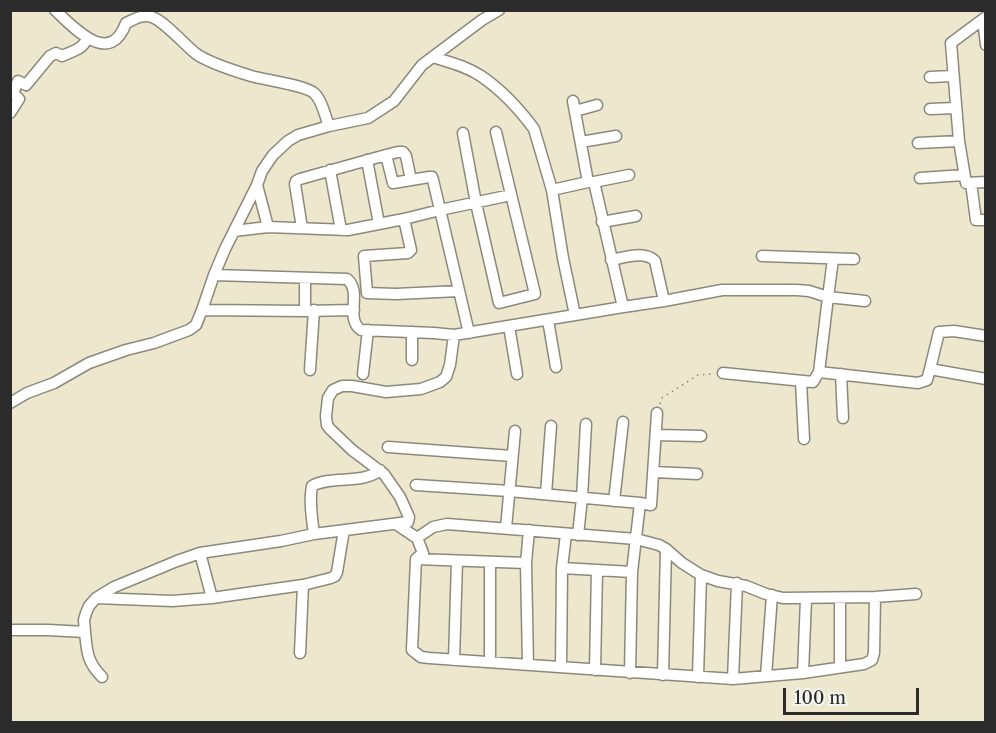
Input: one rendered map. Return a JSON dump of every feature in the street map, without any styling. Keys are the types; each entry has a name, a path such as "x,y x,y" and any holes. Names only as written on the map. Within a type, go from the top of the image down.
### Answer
{"street":[{"path":"55,10 87,39 106,44 123,32 126,23 139,16 152,17 197,55 245,74 315,93 329,126"},
{"path":"10,403 27,393 54,384 89,363 154,343 189,330 198,323 214,275 262,171 273,155 288,141 308,132 368,118 394,101 422,65 499,10"},
{"path":"984,18 986,45"},
{"path":"984,18 951,42 959,141 976,220 986,220"},
{"path":"10,113 19,99 13,93 18,81 26,85 50,56 56,53 62,56 77,50 87,39"},
{"path":"433,57 459,65 481,76 507,98 534,129 552,190 575,315"},
{"path":"930,77 953,76"},
{"path":"597,105 574,106 622,307"},
{"path":"930,109 956,108"},
{"path":"463,133 499,303 535,294 496,132"},
{"path":"581,142 616,136"},
{"path":"918,142 959,141"},
{"path":"302,228 296,181 386,154 400,152 405,153 411,180"},
{"path":"386,154 393,183 432,177 469,333"},
{"path":"367,160 379,224"},
{"path":"330,170 341,230"},
{"path":"552,190 629,175"},
{"path":"920,178 968,179 986,182"},
{"path":"256,185 268,227"},
{"path":"234,231 268,227 348,230 511,195"},
{"path":"602,222 636,216"},
{"path":"404,219 411,250 408,253 364,256 367,293 459,291"},
{"path":"611,260 643,255 652,257 655,261 664,301"},
{"path":"762,256 854,259"},
{"path":"723,373 813,382 819,372 833,259"},
{"path":"214,275 347,279 354,290 354,317 357,327 361,330 454,335 722,290 797,290 828,297 865,301"},
{"path":"305,278 310,310 310,370"},
{"path":"202,310 354,310"},
{"path":"548,320 556,367"},
{"path":"509,326 517,374"},
{"path":"363,374 368,330"},
{"path":"819,372 918,383 927,380 939,332 954,331 986,336"},
{"path":"412,332 412,360"},
{"path":"102,677 90,664 84,620 89,606 96,598 114,587 200,553 314,534 407,523 409,517 400,497 380,470 352,450 327,425 328,398 333,390 342,386 386,392 421,389 440,382 446,376 450,365 454,335"},
{"path":"930,369 986,379"},
{"path":"841,374 843,418"},
{"path":"801,382 804,439"},
{"path":"416,485 546,494 651,505 657,413"},
{"path":"614,501 623,422"},
{"path":"561,667 562,568 582,498 586,424"},
{"path":"546,494 551,426"},
{"path":"506,528 515,431"},
{"path":"656,435 701,436"},
{"path":"388,447 512,456"},
{"path":"314,534 312,486 365,478 380,470"},
{"path":"654,472 697,474"},
{"path":"630,672 632,572 640,503"},
{"path":"396,524 417,538 423,554 416,559"},
{"path":"417,538 433,527 447,524 636,538 659,545 701,575 718,581 746,585 783,598 916,594"},
{"path":"96,598 172,601 212,598 303,585 330,578 336,574 344,530"},
{"path":"528,665 526,563 529,530"},
{"path":"663,675 666,549"},
{"path":"200,553 212,598"},
{"path":"416,559 526,563"},
{"path":"416,559 412,650 421,657 454,660 733,679 803,673 864,664 873,657 875,597"},
{"path":"454,660 457,561"},
{"path":"490,562 490,662"},
{"path":"562,568 632,572"},
{"path":"595,670 597,570"},
{"path":"698,677 701,575"},
{"path":"733,679 737,584"},
{"path":"300,653 303,585"},
{"path":"766,676 772,595"},
{"path":"803,673 806,598"},
{"path":"840,598 840,667"},
{"path":"10,630 85,632"}],"path":[{"path":"657,413 662,398 681,385 698,375 723,373"}]}
